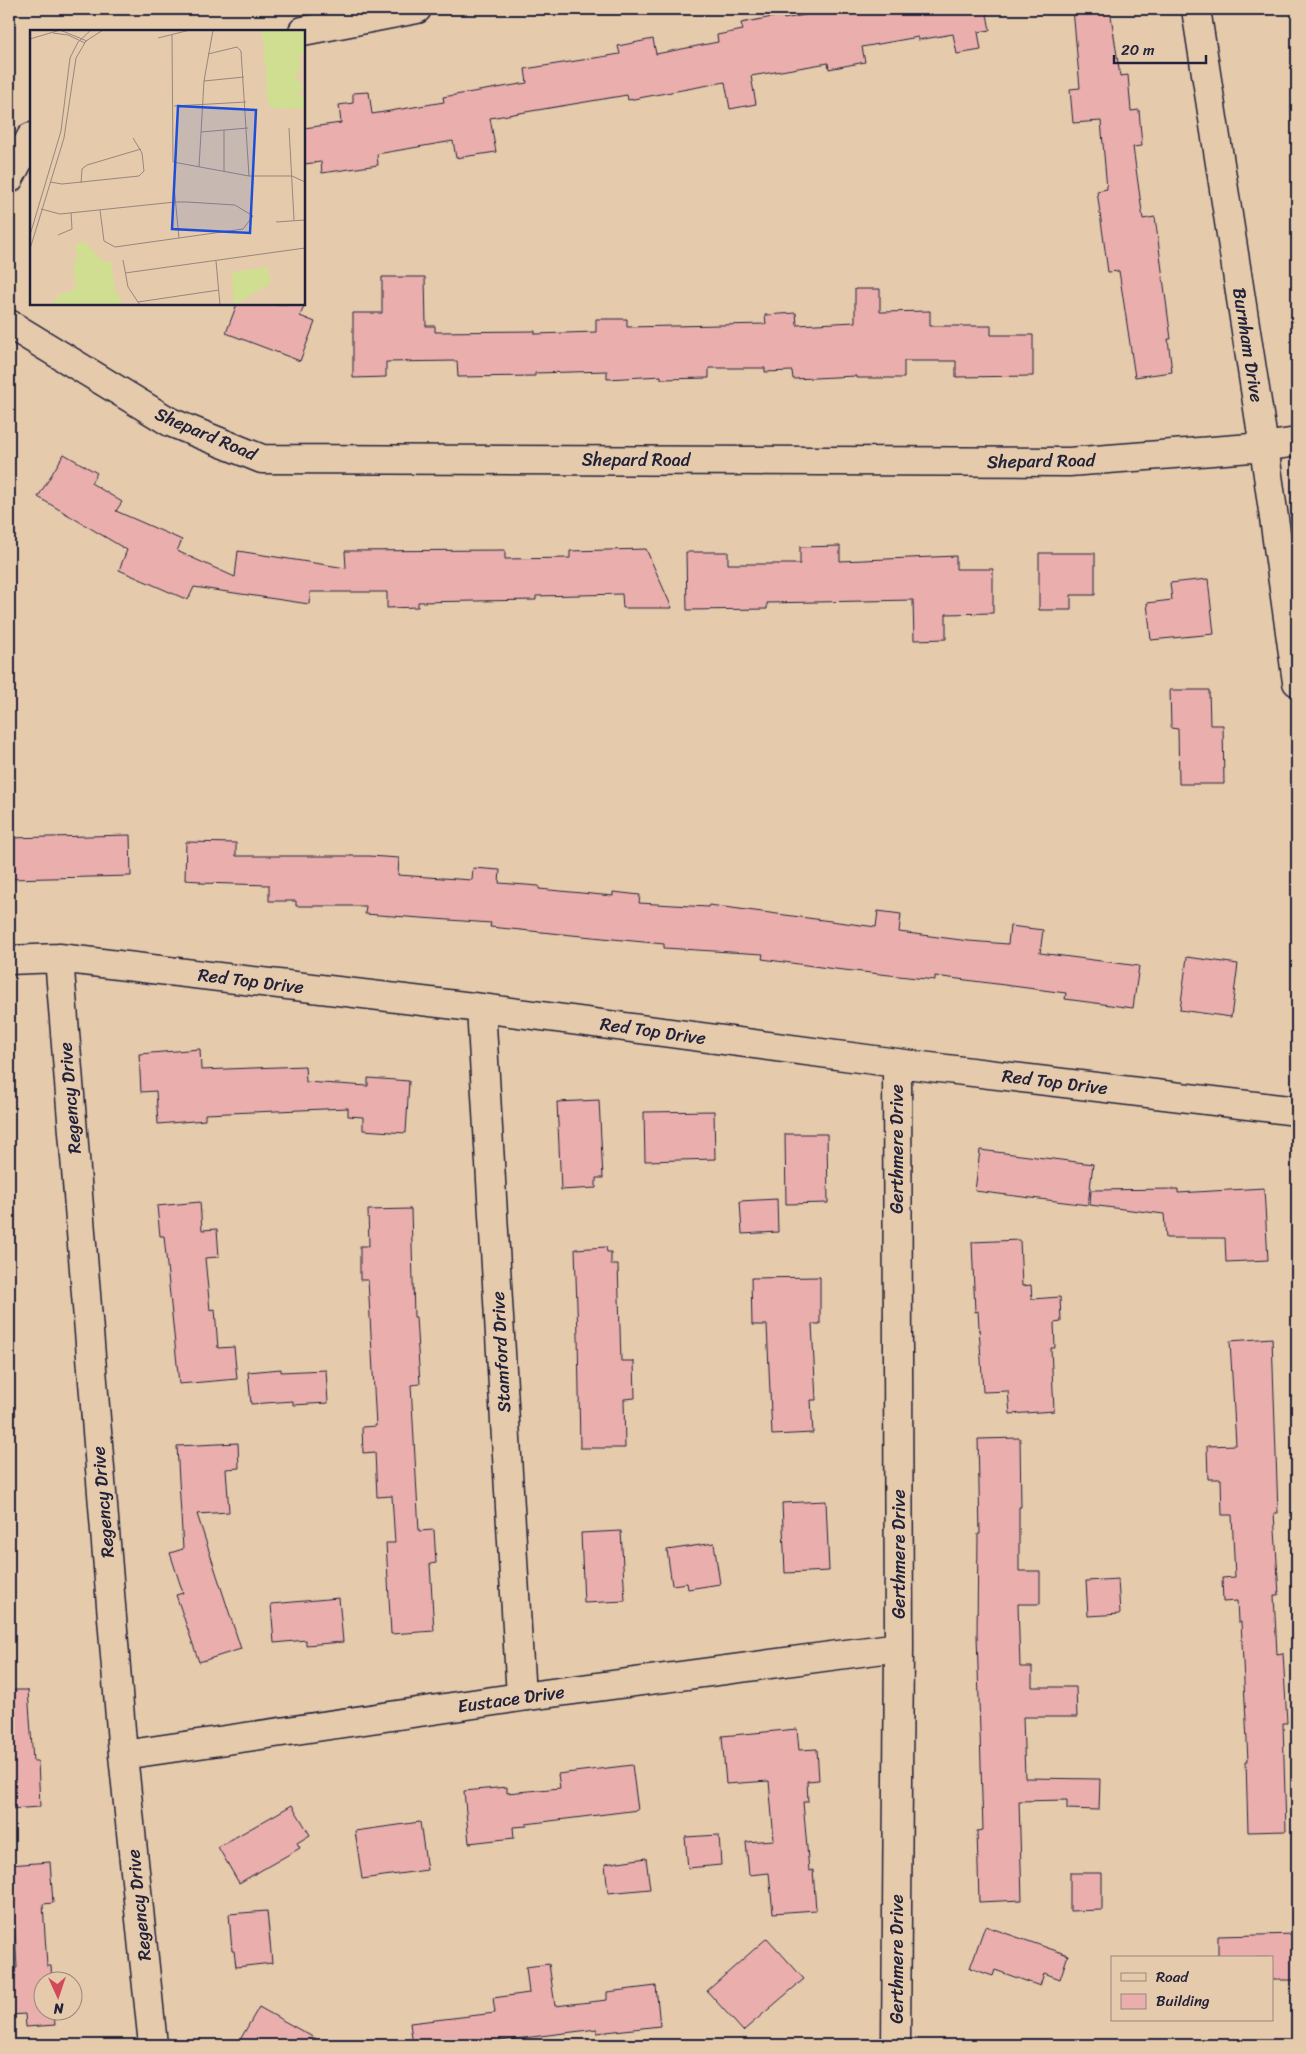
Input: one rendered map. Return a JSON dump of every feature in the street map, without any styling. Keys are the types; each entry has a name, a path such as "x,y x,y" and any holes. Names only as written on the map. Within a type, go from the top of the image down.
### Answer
{"street":[{"path":"305,31 417,9"},
{"name":"Burnham Drive","path":"1196,9 1264,447 1297,682"},
{"path":"9,179 30,139"},
{"name":"Shepard Road","path":"9,324 170,422 262,458 1069,462 1264,447 1297,442"},
{"name":"Red Top Drive","path":"9,960 59,958 481,1008 897,1064 1297,1111"},
{"name":"Regency Drive","path":"59,958 123,1755 153,2045"},
{"name":"Stamford Drive","path":"481,1008 521,1697"},
{"name":"Gerthmere Drive","path":"896,2045 899,1647 897,1064"},
{"name":"Eustace Drive","path":"123,1755 521,1697 899,1647"}],"building":[{"path":"835,9 986,9 990,30 978,32 981,50 957,54 953,34 918,40 918,37 862,47 865,62 829,69 828,63 751,76 756,104 730,109 725,82 628,100 627,95 490,118 496,152 456,158 453,141 377,154 378,165 322,173 321,162 305,164 305,128 341,123 339,105 353,103 353,93 369,92 372,114 444,102 443,97 527,83 525,69 620,54 618,46 653,39 656,54 718,42 717,35 743,30 741,23 783,15 784,19"},
{"path":"1073,9 1110,9 1120,76 1128,75 1131,111 1139,110 1142,146 1133,147 1143,219 1155,217 1171,339 1168,339 1172,372 1135,377 1119,271 1108,272 1097,191 1107,189 1101,121 1073,123 1070,89 1080,88"},
{"path":"382,277 425,277 426,326 435,326 435,332 535,331 535,334 596,332 596,319 627,319 627,327 766,324 765,315 796,313 797,325 855,322 855,289 880,289 880,312 930,311 930,326 991,326 991,335 1033,335 1033,376 956,377 956,361 904,361 904,378 856,378 856,376 793,379 792,371 765,372 765,368 709,368 709,378 661,379 661,376 607,379 607,371 535,373 535,376 458,377 457,361 386,362 386,377 353,378 353,313 382,313"},
{"path":"237,305 305,305 300,316 315,322 300,361 226,333"},
{"path":"64,454 97,473 91,483 122,502 116,511 182,540 177,551 235,577 238,551 346,568 345,551 505,550 505,559 570,558 570,551 646,549 672,608 623,608 622,594 536,596 536,600 418,602 418,607 387,608 387,592 310,592 309,604 194,587 188,600 119,570 127,550 38,497"},
{"path":"840,546 840,561 956,556 956,569 993,569 993,613 946,614 946,639 914,640 913,600 767,603 767,609 687,610 686,552 728,552 728,564 800,564 800,547"},
{"path":"1039,553 1095,553 1095,595 1071,595 1071,610 1039,610"},
{"path":"1208,579 1214,634 1151,640 1147,603 1172,600 1170,583"},
{"path":"1170,690 1209,690 1210,725 1223,725 1224,784 1179,784 1178,729 1171,728"},
{"path":"130,835 131,876 9,879 9,838"},
{"path":"186,842 236,843 236,856 369,856 399,858 398,875 472,880 473,868 500,870 499,883 539,886 539,889 613,896 613,892 640,895 639,903 708,907 709,905 876,927 878,911 901,914 899,932 969,941 1008,944 1010,926 1043,930 1040,953 1139,966 1133,1008 1065,999 1066,993 935,976 935,980 835,969 762,959 763,954 664,948 664,944 490,927 491,923 365,914 366,906 296,906 296,901 269,901 269,885 200,883 200,881 185,880"},
{"path":"1187,957 1238,964 1231,1017 1180,1010"},
{"path":"200,1049 201,1070 305,1066 306,1082 368,1086 368,1078 409,1081 406,1133 363,1130 363,1117 348,1116 348,1108 205,1114 205,1120 158,1124 156,1091 141,1092 139,1054"},
{"path":"599,1100 603,1178 596,1178 596,1188 561,1190 557,1102"},
{"path":"714,1111 715,1159 645,1161 644,1112"},
{"path":"785,1134 827,1134 828,1203 786,1204"},
{"path":"980,1150 1093,1164 1088,1205 975,1191"},
{"path":"1264,1188 1268,1260 1226,1262 1225,1238 1166,1238 1164,1214 1090,1205 1091,1190 1178,1189 1178,1193"},
{"path":"777,1199 778,1232 742,1234 740,1201"},
{"path":"200,1202 202,1230 217,1229 219,1257 205,1258 210,1310 215,1309 218,1348 234,1347 237,1379 179,1384 164,1236 160,1236 157,1206"},
{"path":"411,1209 414,1317 416,1317 420,1384 411,1385 419,1531 434,1530 436,1563 430,1564 434,1631 391,1634 386,1543 395,1543 392,1496 377,1497 375,1452 363,1453 362,1427 376,1426 368,1280 360,1280 360,1246 369,1246 368,1210"},
{"path":"1020,1240 1022,1286 1031,1285 1032,1299 1060,1297 1061,1322 1054,1323 1055,1348 1051,1348 1054,1411 1010,1414 1008,1391 983,1392 978,1311 975,1312 972,1242"},
{"path":"606,1247 607,1252 611,1252 611,1265 618,1265 621,1361 634,1361 635,1398 624,1399 625,1448 580,1448 575,1249"},
{"path":"820,1277 820,1324 812,1324 816,1400 811,1400 813,1433 772,1435 767,1325 752,1325 751,1278"},
{"path":"1272,1338 1278,1513 1274,1513 1279,1595 1274,1595 1277,1654 1283,1653 1287,1723 1283,1723 1286,1831 1248,1832 1246,1761 1248,1761 1241,1622 1238,1622 1237,1601 1223,1602 1222,1578 1235,1577 1232,1515 1222,1515 1221,1479 1208,1479 1207,1446 1236,1445 1230,1341"},
{"path":"281,1369 281,1372 326,1370 328,1403 293,1405 293,1401 251,1404 248,1372"},
{"path":"1020,1438 1021,1507 1019,1507 1019,1571 1040,1571 1040,1604 1018,1604 1020,1667 1032,1667 1032,1687 1076,1687 1077,1717 1023,1717 1025,1778 1100,1779 1099,1810 1067,1809 1067,1800 1019,1801 1022,1900 979,1902 977,1831 983,1830 977,1634 978,1534 980,1534 978,1439"},
{"path":"238,1443 239,1468 226,1469 229,1512 197,1514 241,1649 199,1662 176,1595 183,1593 170,1553 183,1549 177,1446"},
{"path":"826,1501 829,1571 785,1573 782,1503"},
{"path":"621,1531 625,1601 584,1603 581,1533"},
{"path":"714,1543 720,1584 688,1589 687,1583 672,1585 667,1550"},
{"path":"1118,1579 1120,1614 1088,1616 1086,1581"},
{"path":"339,1598 343,1642 306,1645 306,1640 274,1643 271,1604"},
{"path":"9,1690 28,1690 33,1761 38,1761 40,1807 9,1809"},
{"path":"797,1729 799,1750 817,1749 819,1780 807,1781 808,1802 803,1802 809,1871 813,1870 816,1910 773,1913 769,1873 749,1875 746,1842 774,1840 769,1781 726,1784 722,1736"},
{"path":"632,1765 638,1810 526,1824 527,1826 513,1827 514,1838 469,1843 464,1791 507,1787 507,1793 560,1788 558,1774"},
{"path":"292,1805 310,1835 297,1843 300,1848 239,1883 218,1847"},
{"path":"420,1822 427,1870 362,1879 355,1831"},
{"path":"719,1835 721,1865 688,1868 685,1837"},
{"path":"646,1858 650,1889 608,1893 605,1864"},
{"path":"50,1862 53,1903 43,1904 47,1966 51,1966 51,1972 32,1972 32,2022 55,2022 55,2025 26,2027 25,2014 9,2015 9,1968 17,1968 14,1912 9,1912 9,1865"},
{"path":"1070,1873 1102,1873 1102,1910 1070,1911"},
{"path":"267,1911 272,1963 236,1967 234,1951 232,1951 229,1914"},
{"path":"985,1926 1068,1955 1060,1979 1044,1973 1040,1986 995,1970 993,1976 970,1968"},
{"path":"1297,1934 1297,1980 1274,1980 1274,1956 1218,1956 1218,1936"},
{"path":"767,1938 804,1979 743,2031 707,1991"},
{"path":"549,1964 555,2006 607,2000 607,1992 656,1986 660,2026 597,2033 597,2029 467,2045 413,2045 410,2023 495,2013 493,1998 529,1993 526,1967"},
{"path":"259,2007 327,2045 237,2045"}]}
